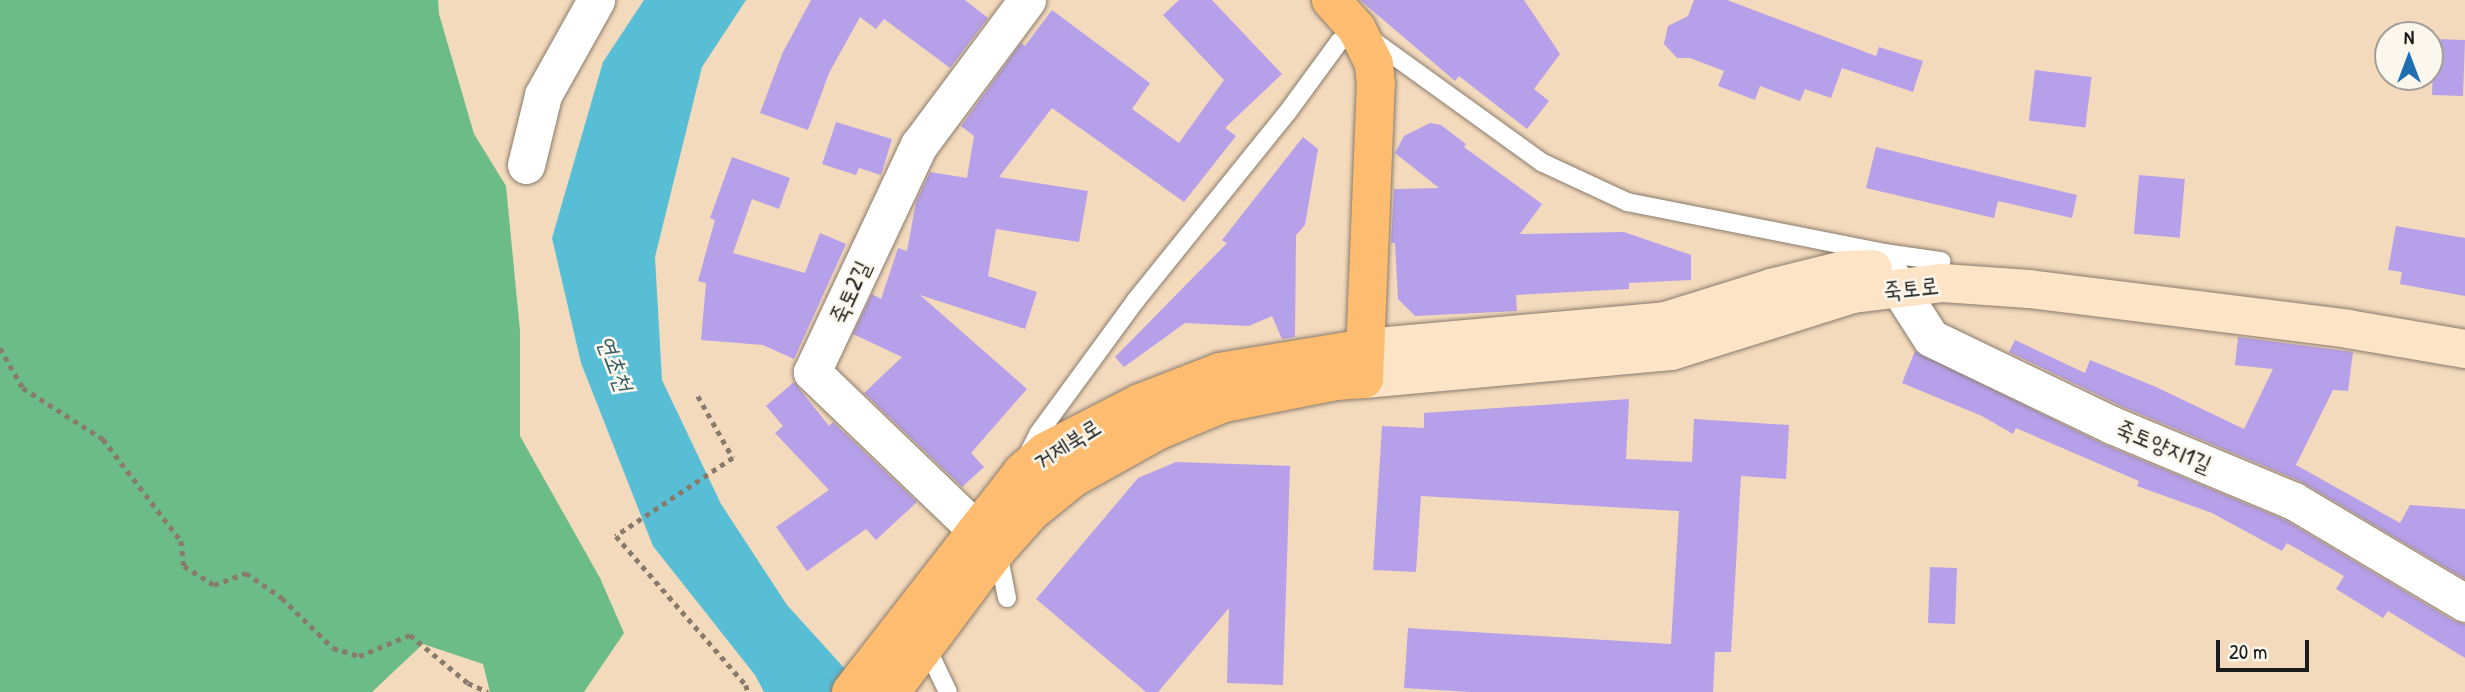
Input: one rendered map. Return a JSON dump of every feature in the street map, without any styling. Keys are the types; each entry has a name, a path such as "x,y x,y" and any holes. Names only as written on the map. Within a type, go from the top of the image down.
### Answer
{"main road":[{"path":"1303,0 1348,35 1374,64 1376,84 1351,365"},
{"path":"1331,0 1348,35"},
{"name":"거제북로","path":"987,540 1031,512 1073,478 1157,431 1224,403 1351,365"},
{"name":"거제북로","path":"851,692 908,651 987,540 1024,471 1045,452 1073,436 1220,372 1351,365"}],"street":[{"path":"526,165 543,95 596,0"},
{"name":"죽토2길","path":"987,540 812,372 919,145 1024,1"},
{"name":"죽토로","path":"1891,278 1941,261 2034,267 2296,303 2465,332"},
{"name":"죽토로","path":"1351,365 1666,321 1770,288 1843,270 1891,278 2029,289 2348,329 2465,349"},
{"name":"죽토양지1길","path":"1891,278 1931,338 2112,425 2294,501 2465,603"}],"lane":[{"path":"1024,471 1038,434 1136,300 1348,35 1543,163 1627,202 1884,253 1941,261"},
{"path":"987,540 1007,598"},
{"path":"908,651 948,692"}],"path":[{"path":"0,348 23,388 103,439 181,541 184,566 214,585 246,573 282,598 334,648 359,656 410,635 468,683 488,692"},
{"path":"698,396 733,458 616,536 746,685 748,692"}],"green space":[{"path":"0,0 438,0 439,14 474,134 506,186 520,331 520,436 600,578 624,633 584,692 490,692 483,664 423,644 372,692 0,692"}],"water":[{"name":"연초천","path":"644,0 746,0 702,67 655,257 662,380 721,504 787,605 866,692 764,692 755,675 653,546 581,363 552,238 603,62"}],"building":[{"path":"811,0 965,0 988,18 950,68 884,19 876,29 860,17 829,73 808,130 760,113 782,54"},
{"path":"1179,0 1212,0 1282,74 1225,128 1236,136 1184,202 1052,108 999,177 1088,191 1079,242 996,229 988,276 1037,292 1025,329 920,295 1027,389 971,453 984,467 962,487 864,393 902,357 853,334 872,294 881,299 898,248 907,251 916,202 930,172 967,178 974,136 961,126 1021,43 1025,46 1052,10 1150,83 1132,109 1179,143 1224,80 1163,15"},
{"path":"1360,0 1524,0 1560,54 1534,89 1549,101 1527,129 1459,76 1455,81"},
{"path":"1694,0 1727,0 1876,56 1879,47 1923,61 1913,92 1842,68 1831,98 1805,89 1800,101 1760,86 1755,100 1718,86 1724,71 1690,58 1677,58 1664,44 1668,26 1688,16"},
{"path":"2444,39 2465,40 2463,96 2432,95 2432,91 2444,91"},
{"path":"2035,70 2092,77 2085,128 2029,121"},
{"path":"836,122 892,139 881,175 859,168 856,175 822,164"},
{"path":"1430,123 1441,125 1466,144 1464,147 1542,204 1520,234 1624,232 1691,255 1691,280 1629,283 1629,289 1516,295 1517,311 1415,316 1398,299 1395,243 1391,243 1394,189 1439,188 1395,153 1404,136"},
{"path":"1303,137 1318,149 1305,225 1296,235 1295,337 1282,339 1272,316 1249,326 1185,323 1124,367 1115,357 1227,243 1222,240"},
{"path":"1876,147 2077,195 2072,218 1998,201 1994,218 1866,188"},
{"path":"732,157 790,178 779,209 752,199 733,253 805,273 820,233 846,244 794,359 763,345 701,340 706,283 698,281 715,220 710,218"},
{"path":"2139,175 2185,179 2180,238 2134,234"},
{"path":"2396,226 2465,238 2465,296 2400,284 2402,272 2388,270"},
{"path":"2238,337 2353,352 2348,391 2333,390 2296,465 2400,523 2410,505 2465,509 2465,579 2302,482 2121,406 2009,352 2015,340 2085,373 2090,360 2156,387 2244,429 2273,369 2235,365"},
{"path":"1915,351 2103,444 2285,520 2454,621 2465,624 2465,658 2388,611 2383,618 2336,589 2344,576 2287,543 2282,551 2212,513 2137,486 2139,481 2016,428 2013,434 1982,416 1902,383"},
{"path":"794,382 829,426 833,422 917,502 876,540 866,529 807,571 776,527 829,490 775,433 783,426 766,406"},
{"path":"1629,399 1626,459 1692,462 1694,419 1789,425 1786,479 1741,476 1731,652 1715,652 1713,692 1471,692 1404,688 1408,628 1671,644 1679,511 1421,496 1416,572 1373,570 1382,426 1424,428 1424,413"},
{"path":"1176,462 1290,466 1283,685 1227,683 1229,608 1158,692 1146,692 1036,599 1138,478"},
{"path":"1930,567 1957,568 1955,624 1928,623"}]}
